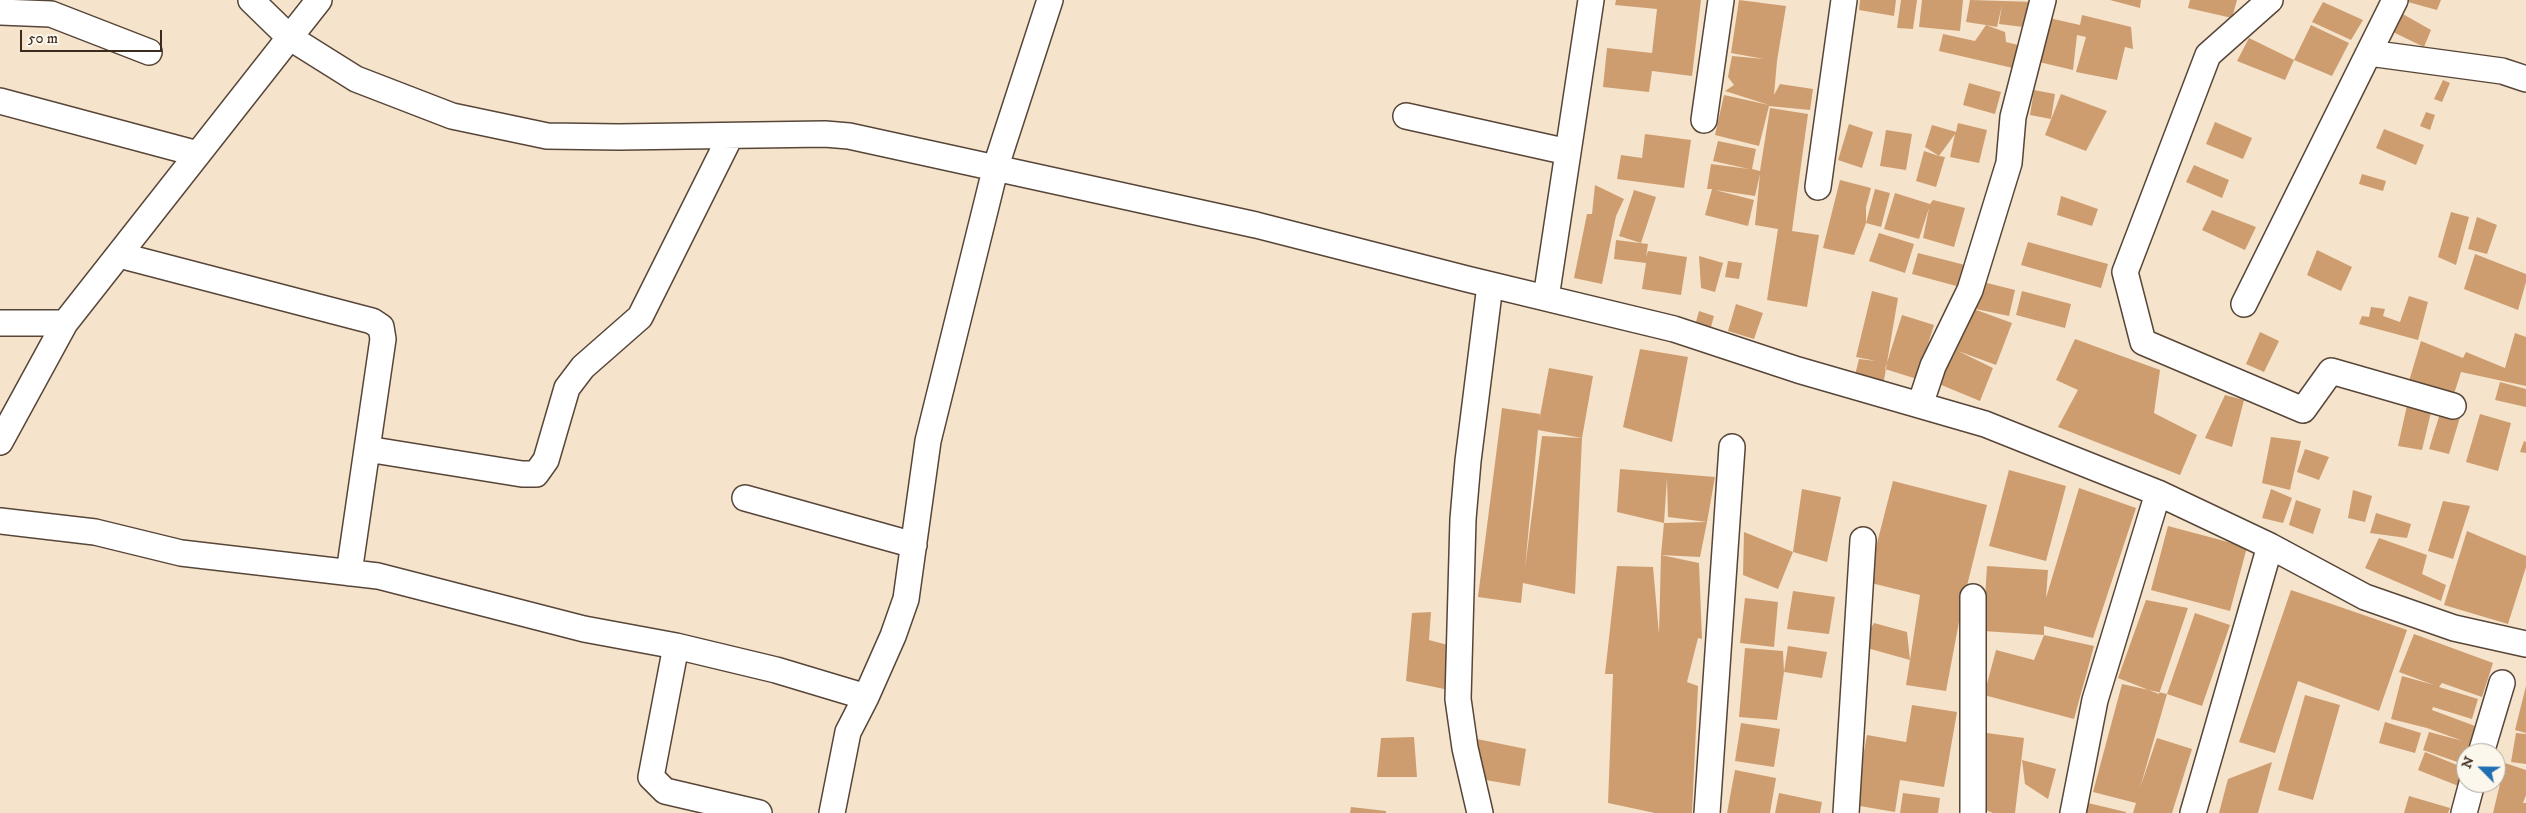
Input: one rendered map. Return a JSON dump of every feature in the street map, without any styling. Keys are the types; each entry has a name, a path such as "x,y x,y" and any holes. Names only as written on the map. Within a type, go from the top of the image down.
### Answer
{"street":[{"path":"251,0 289,37 356,79 452,116 547,136 825,134 850,136 996,166 1256,225 1490,285 1674,329 1798,370 1985,424 2158,493 2270,546 2366,597 2454,628 2524,636"},
{"path":"0,442 65,323 319,0"},
{"path":"832,813 848,732 893,636 906,599 928,441 996,166 1050,0"},
{"path":"1546,298 1591,0"},
{"path":"1704,120 1721,0"},
{"path":"1818,187 1844,0"},
{"path":"1920,405 1933,366 1970,290 2006,172 2013,117 2044,0"},
{"path":"2270,0 2208,54 2128,263 2125,272 2143,342 2303,410 2331,371 2452,406"},
{"path":"2244,304 2395,0"},
{"path":"0,12 51,14 149,52"},
{"path":"2369,53 2502,71 2526,79"},
{"path":"0,100 198,154"},
{"path":"1406,116 1568,152"},
{"path":"367,449 522,474 536,474 546,460 567,388 583,366 640,316 730,136"},
{"path":"119,255 372,321 381,327 383,339 349,573"},
{"path":"1483,812 1465,748 1458,699 1463,519 1468,460 1490,285"},
{"path":"0,323 65,323"},
{"path":"1707,813 1732,447"},
{"path":"2073,813 2095,700 2158,493"},
{"path":"746,498 914,545"},
{"path":"0,520 95,532 181,553 378,576 584,629 676,646 776,670 866,697"},
{"path":"1846,813 1863,540"},
{"path":"2193,813 2270,546"},
{"path":"1972,813 1973,597"},
{"path":"676,646 651,777 665,791 759,813"},
{"path":"2484,743 2502,683"},
{"path":"2464,813 2469,793"}],"building":[{"path":"1616,0 1701,0 1692,76 1652,71 1649,92 1603,87 1607,48 1652,53 1657,9 1615,5"},
{"path":"1739,0 1786,6 1777,61 1774,95 1780,84 1813,89 1810,110 1769,106 1759,146 1715,135 1724,95 1769,105 1725,91 1734,85 1728,77 1732,56 1764,59 1731,53"},
{"path":"1860,0 1896,0 1894,16 1859,10"},
{"path":"1901,0 1917,0 1913,29 1897,28"},
{"path":"1922,0 1963,0 1960,31 1919,27"},
{"path":"1970,0 2036,2 2032,28 1999,24 2002,5 1997,27 1966,22"},
{"path":"2110,0 2141,0 2140,8"},
{"path":"2190,0 2237,0 2232,18 2188,8"},
{"path":"2409,0 2441,0 2437,10 2408,2"},
{"path":"2323,2 2363,20 2351,40 2312,22"},
{"path":"2401,13 2431,30 2424,47 2393,32"},
{"path":"2082,15 2131,27 2133,49 2125,47 2117,80 2076,72 2086,37 2077,35 2073,70 2039,62 2049,18 2080,25"},
{"path":"1986,25 2005,32 2006,42 2022,46 2017,69 1939,51 1943,34 1975,41"},
{"path":"2311,25 2349,43 2332,76 2294,60"},
{"path":"2249,38 2294,60 2285,80 2237,61"},
{"path":"2443,80 2450,83 2442,102 2434,99"},
{"path":"1969,83 2001,92 1995,114 1963,105"},
{"path":"2034,90 2055,94 2051,119 2030,115"},
{"path":"2061,94 2107,111 2086,151 2045,135"},
{"path":"1770,108 1808,114 1792,231 1819,235 1807,307 1767,300 1778,229 1755,225 1760,174 1755,196 1715,190 1754,200 1748,226 1705,215 1712,189 1707,189 1711,164 1749,169 1713,161 1718,141 1756,149 1752,169 1760,171"},
{"path":"2426,112 2435,115 2430,130 2420,126"},
{"path":"2215,122 2252,138 2243,159 2206,144"},
{"path":"1958,123 1987,130 1979,163 1950,157 1955,134 1939,156 1925,147 1932,125 1956,132"},
{"path":"1849,124 1873,132 1862,168 1838,160"},
{"path":"2384,129 2424,145 2416,165 2376,148"},
{"path":"1886,130 1912,134 1906,170 1880,166"},
{"path":"1645,134 1691,140 1684,188 1617,179 1621,155 1642,158"},
{"path":"1924,151 1945,157 1936,187 1916,181"},
{"path":"2194,165 2229,180 2222,198 2186,182"},
{"path":"2362,174 2386,181 2383,191 2359,184"},
{"path":"1840,180 1871,188 1866,207 1866,223 1854,255 1823,248"},
{"path":"1595,185 1624,199 1616,216 1602,284 1574,278 1587,214 1592,214"},
{"path":"1875,189 1890,193 1881,227 1866,223"},
{"path":"1634,190 1656,197 1641,243 1619,236"},
{"path":"1895,193 1930,204 1933,200 1965,208 1954,247 1923,238 1929,208 1919,239 1884,229"},
{"path":"2061,196 2098,209 2092,226 2057,215"},
{"path":"2212,210 2256,227 2245,250 2202,230"},
{"path":"2451,212 2469,217 2456,265 2438,257"},
{"path":"2477,217 2497,225 2487,254 2468,249"},
{"path":"1879,233 1914,244 1905,273 1869,261"},
{"path":"1616,240 1648,244 1646,257 1648,251 1687,257 1681,295 1642,289 1646,263 1614,259"},
{"path":"2028,242 2108,264 2101,288 2021,265"},
{"path":"2317,250 2352,267 2341,291 2307,275"},
{"path":"1918,253 1965,265 1960,287 1912,274"},
{"path":"2475,254 2526,274 2526,282 2518,310 2464,289"},
{"path":"1699,256 1723,263 1715,292 1701,288"},
{"path":"1728,261 1742,263 1739,279 1725,277"},
{"path":"1983,282 2015,290 2009,316 1971,308"},
{"path":"1872,291 1898,298 1883,386 1854,379 1859,359 1876,361 1856,357"},
{"path":"2022,291 2071,304 2065,328 2016,315"},
{"path":"2409,296 2428,302 2418,340 2359,324 2362,316 2369,317 2371,307 2385,309 2383,316 2400,322"},
{"path":"1736,304 1763,313 1754,339 1728,331"},
{"path":"1971,308 2012,323 1996,365 1958,351 1993,368 1980,401 1939,384 1956,350"},
{"path":"1699,311 1714,316 1711,327 1696,322"},
{"path":"1902,315 1934,325 1917,379 1885,369"},
{"path":"2260,332 2279,341 2264,372 2246,364"},
{"path":"2515,333 2526,337 2526,386 2461,372 2454,394 2409,381 2421,341 2463,358 2466,352 2505,368"},
{"path":"2075,339 2160,370 2154,413 2197,435 2180,475 2058,427 2078,390 2056,380"},
{"path":"1640,349 1688,357 1672,442 1623,427"},
{"path":"1549,368 1593,376 1582,438 1575,594 1523,583 1521,603 1478,597 1502,408 1540,414 1539,421","holes":["1538,430 1582,438 1542,436 1525,568"]},
{"path":"2500,382 2526,389 2526,407 2495,400"},
{"path":"2225,395 2244,400 2232,447 2205,438"},
{"path":"2408,401 2432,408 2422,450 2398,446"},
{"path":"2442,407 2461,414 2449,454 2429,449"},
{"path":"2480,414 2511,423 2498,471 2466,462"},
{"path":"2271,437 2301,441 2290,490 2262,483"},
{"path":"2524,441 2526,442 2526,453 2520,452"},
{"path":"2305,449 2329,457 2319,480 2297,472"},
{"path":"1620,469 1715,477 1707,522 1668,517 1667,478 1664,523 1617,512"},
{"path":"2009,470 2066,486 2046,561 1989,546"},
{"path":"1893,481 1987,505 1962,606 1946,691 1906,685 1920,595 1867,582"},
{"path":"2079,488 2136,508 2093,638 2044,626 2044,635 1983,631 1987,566 2048,570 2046,598"},
{"path":"1802,489 1841,497 1827,562 1793,552"},
{"path":"2271,489 2292,498 2283,523 2262,518"},
{"path":"2353,490 2372,496 2365,522 2348,518"},
{"path":"2296,500 2321,509 2313,534 2289,525"},
{"path":"2443,501 2470,506 2453,559 2428,551"},
{"path":"2376,513 2411,524 2407,538 2370,533"},
{"path":"1707,522 1700,557 1661,555 1664,523"},
{"path":"2168,526 2247,547 2230,611 2151,590"},
{"path":"2467,531 2526,556 2526,567 2508,624 2444,605"},
{"path":"1744,532 1793,552 1778,589 1743,575"},
{"path":"2379,538 2427,555 2422,574 2446,585 2441,601 2365,568"},
{"path":"1661,555 1699,563 1702,639 1698,638 1687,682 1698,686 1692,813 1655,813 1608,803 1613,674 1605,674 1617,566 1653,567 1659,634"},
{"path":"2291,590 2407,630 2379,711 2298,681 2275,753 2239,742"},
{"path":"1793,591 1835,597 1829,634 1787,629"},
{"path":"1745,598 1778,602 1774,647 1740,643"},
{"path":"2146,600 2188,608 2159,694 2118,678"},
{"path":"1431,612 1429,640 1459,648 1449,690 1406,681 1412,613"},
{"path":"2195,613 2230,625 2202,706 2167,694"},
{"path":"1874,623 1907,632 1910,660 1860,646"},
{"path":"2414,634 2493,663 2482,697 2442,683 2439,687 2478,699 2472,719 2433,707 2432,710 2475,726 2470,743 2456,743 2456,762 2423,750 2429,732 2463,741 2427,728 2391,719 2402,676 2434,685 2399,672"},
{"path":"2044,635 2094,646 2074,719 1984,695 1996,650 2034,660"},
{"path":"1788,646 1827,652 1822,678 1784,672"},
{"path":"1745,648 1783,651 1784,672 1777,720 1739,717"},
{"path":"2122,684 2167,694 2140,788 2157,738 2192,749 2172,813 2133,813 2136,803 2093,792"},
{"path":"2526,686 2526,733 2515,730"},
{"path":"2305,695 2340,705 2313,800 2278,790"},
{"path":"1912,705 1957,712 1944,787 1900,780 1895,812 1854,805 1867,735 1906,742"},
{"path":"2385,722 2421,733 2415,753 2379,743"},
{"path":"1741,723 1780,729 1774,767 1735,761"},
{"path":"1987,733 2024,738 2015,813 1993,813 1978,807"},
{"path":"2516,733 2526,734 2526,764 2511,762"},
{"path":"1414,737 1417,777 1377,777 1381,738"},
{"path":"1477,739 1526,749 1520,786 1480,779"},
{"path":"2425,752 2456,765 2456,785 2418,770"},
{"path":"2022,760 2056,769 2048,799 2025,784"},
{"path":"2272,762 2258,813 2219,813 2228,779"},
{"path":"2506,763 2526,770 2526,795 2523,803 2526,803 2526,813 2493,813 2498,793 2506,793"},
{"path":"1735,770 1776,778 1770,813 1727,813"},
{"path":"1779,793 1822,802 1820,813 1775,813"},
{"path":"1903,793 1940,798 1938,813 1900,813"},
{"path":"2409,796 2450,808 2448,813 2404,813"},
{"path":"2088,803 2126,812 2126,813 2085,813"},
{"path":"1351,807 1386,811 1386,813 1350,813"}]}
